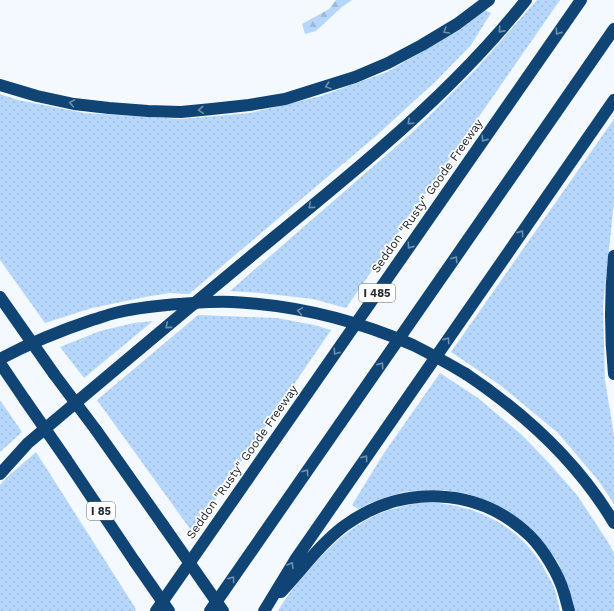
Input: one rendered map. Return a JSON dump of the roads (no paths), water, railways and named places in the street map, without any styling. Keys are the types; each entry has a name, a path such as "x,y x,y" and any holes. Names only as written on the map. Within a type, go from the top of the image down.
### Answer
{"highway":[{"path":"0,85 36,96 74,104 148,111 181,112 256,104 285,99 355,77 388,63 457,24 489,0"},
{"path":"0,474 28,443 366,161 407,125 454,80 526,0"},
{"name":"Seddon \"Rusty\" Goode Freeway","path":"156,611 581,0"},
{"path":"210,611 614,29"},
{"path":"264,611 295,560 614,100"},
{"path":"614,256 611,298 611,336 614,374"},
{"path":"0,297 54,374 96,430 223,611"},
{"path":"0,359 28,344 65,329 115,313 156,306 231,302 271,306 314,313 341,320 379,332 413,346 466,374 500,397 525,418 554,446 583,478 614,523"},
{"name":"I 85","path":"0,363 169,611"},
{"path":"264,611 294,579 311,557 344,526 384,505 406,499 439,496 459,498 497,512 516,524 531,537 543,552 556,573 564,592 569,611"}]}
